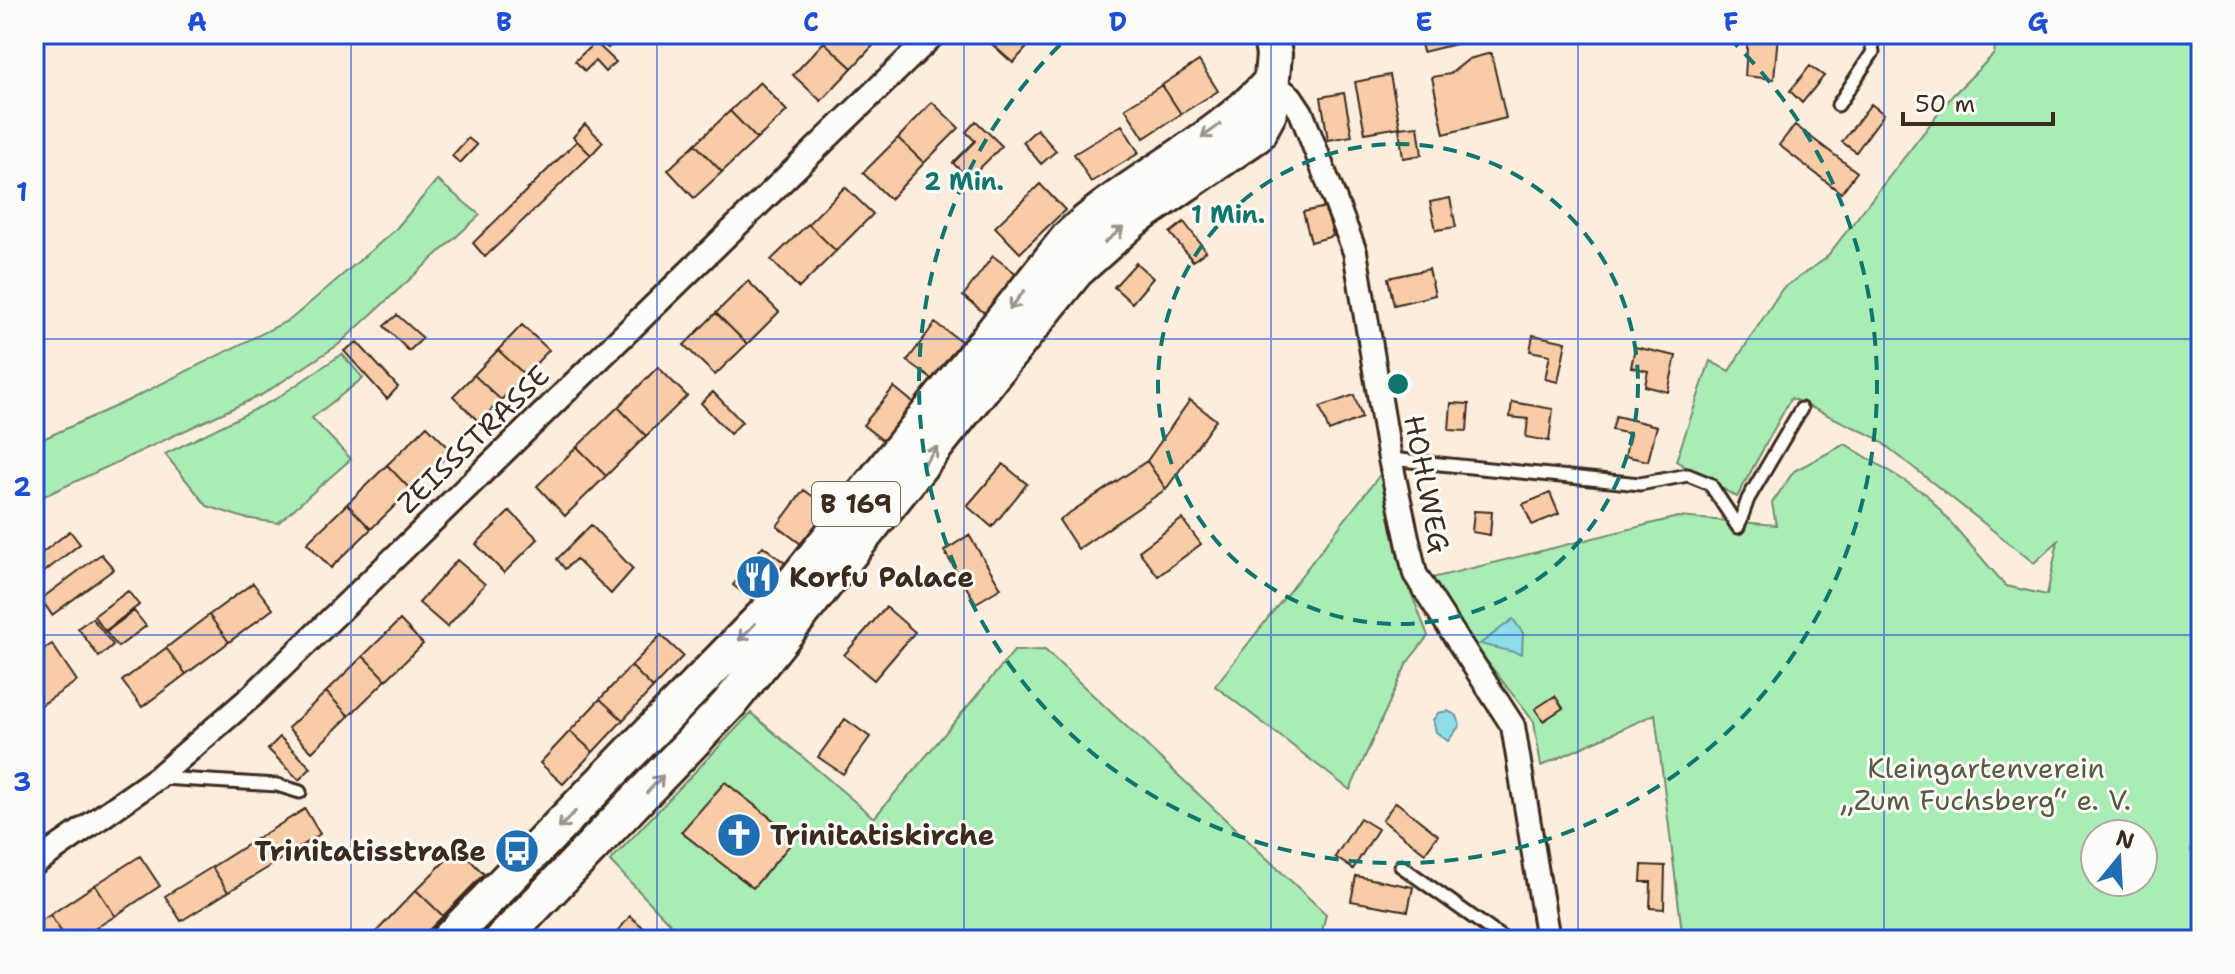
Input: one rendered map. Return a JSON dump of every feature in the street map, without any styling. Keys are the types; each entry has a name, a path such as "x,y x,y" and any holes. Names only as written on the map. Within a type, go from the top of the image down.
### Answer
{"main road":[{"name":"B 169","path":"502,940 729,704 1076,271 1133,220 1257,135 1269,113 1274,54 1270,34"},
{"name":"B 169","path":"448,940 784,595 1068,238 1096,211 1233,116 1271,82"}],"street":[{"name":"ZEISSSTRASSE","path":"34,864 157,778 253,695 934,34"},
{"name":"HOHLWEG","path":"1271,82 1291,97 1301,112 1355,252 1390,459 1415,574 1513,726 1548,940"}],"lane":[{"path":"1838,105 1873,52 1870,34"},
{"path":"1390,459 1640,484 1688,475 1710,484 1738,527 1748,499 1801,409"},
{"path":"157,778 277,785 300,792"},
{"path":"1401,866 1505,940"}],"green space":[{"name":"Kleingartenverein „Zum Fuchsberg“ e. V.","path":"1997,34 2201,34 2201,832 2191,850 2201,868 2201,940 1683,940 1655,714 1541,766 1534,722 1424,580 1678,517 1776,525 1772,503 1794,471 1845,444 1926,494 2006,586 2047,595 2058,541 2034,563 1875,437 1791,398 1737,497 1676,461 1710,361 1729,371 1782,289 1825,259 1953,95 1994,54"},
{"path":"437,180 480,215 338,345 263,394 34,501 34,443 125,402 291,319 395,230"},
{"path":"342,354 363,378 312,418 351,459 278,523 244,518 207,506 165,454 274,400"},
{"path":"1382,472 1398,559 1428,636 1407,663 1350,790 1215,686"},
{"path":"1045,650 1326,914 1320,940 686,940 610,861 751,713 874,818 1014,651"}],"water":[{"path":"1513,619 1523,633 1522,654 1480,644"},
{"path":"1448,711 1457,716 1460,725 1448,741 1436,732 1433,720 1438,713"}],"building":[{"path":"605,34 613,42 608,48 599,40"},
{"path":"832,34 883,35 852,68 824,42"},
{"path":"989,34 1039,34 1013,63 985,38"},
{"path":"1419,34 1483,34 1484,37 1423,52"},
{"path":"1748,34 1778,34 1774,79 1745,76"},
{"path":"595,42 616,62 605,72 595,61 585,71 575,61"},
{"path":"824,42 852,68 821,101 793,75"},
{"path":"1491,53 1506,118 1444,134 1432,77 1450,74 1469,59"},
{"path":"1199,61 1218,91 1181,114 1162,85"},
{"path":"1810,66 1824,76 1802,103 1790,91"},
{"path":"1390,75 1400,127 1365,133 1355,82"},
{"path":"760,82 787,111 757,139 730,111"},
{"path":"1162,85 1181,114 1144,138 1125,108"},
{"path":"1344,93 1352,136 1328,140 1321,97"},
{"path":"932,102 959,128 924,163 898,138"},
{"path":"1871,104 1884,114 1856,152 1842,142"},
{"path":"730,111 757,139 722,172 695,144"},
{"path":"976,121 1002,146 969,179 953,163 975,141 966,132"},
{"path":"585,124 603,142 591,155 573,137"},
{"path":"1122,125 1139,153 1091,182 1074,154"},
{"path":"1795,125 1857,172 1841,193 1779,145"},
{"path":"1418,126 1422,155 1403,158 1399,128"},
{"path":"1037,129 1056,151 1041,164 1023,142"},
{"path":"468,138 477,145 460,163 452,156"},
{"path":"898,138 924,163 890,199 863,173"},
{"path":"577,141 591,155 485,257 473,243"},
{"path":"695,144 722,172 694,198 668,170"},
{"path":"1040,184 1065,210 1020,253 995,227"},
{"path":"845,187 873,214 836,251 808,224"},
{"path":"1450,198 1456,227 1436,230 1430,202"},
{"path":"1326,207 1333,236 1311,242 1303,212"},
{"path":"1184,222 1206,251 1193,261 1170,233"},
{"path":"808,224 836,251 799,288 771,260"},
{"path":"993,256 1018,275 987,315 963,296"},
{"path":"1136,263 1153,278 1132,303 1114,287"},
{"path":"1429,269 1435,295 1394,305 1388,278"},
{"path":"748,281 779,312 747,344 716,313"},
{"path":"716,313 747,344 715,375 684,345"},
{"path":"397,315 423,338 409,351 384,326"},
{"path":"935,323 961,341 933,380 907,361"},
{"path":"522,325 549,350 525,375 498,350"},
{"path":"1533,335 1566,342 1558,382 1545,379 1550,355 1530,351"},
{"path":"357,342 398,387 387,399 344,351"},
{"path":"1635,347 1676,356 1668,392 1645,386 1648,371 1631,367"},
{"path":"498,350 525,375 501,400 474,375"},
{"path":"658,367 687,396 646,436 618,407"},
{"path":"474,375 501,400 479,422 453,396"},
{"path":"894,387 916,405 886,443 863,425"},
{"path":"713,392 742,422 730,434 701,403"},
{"path":"1354,395 1362,418 1329,431 1320,407"},
{"path":"1190,400 1216,420 1166,489 1147,461"},
{"path":"1512,402 1553,409 1549,441 1526,437 1528,419 1510,417"},
{"path":"1451,403 1469,404 1467,431 1449,430"},
{"path":"618,407 646,436 606,476 577,447"},
{"path":"1616,416 1657,426 1648,461 1625,456 1630,434 1612,430"},
{"path":"427,426 452,451 411,490 387,465"},
{"path":"577,447 606,476 565,516 537,486"},
{"path":"1147,461 1166,489 1078,549 1059,520"},
{"path":"1003,464 1027,484 992,527 967,506"},
{"path":"387,465 411,490 371,529 347,504"},
{"path":"804,490 829,508 801,544 777,526"},
{"path":"1550,493 1559,514 1532,525 1523,504"},
{"path":"347,504 371,529 331,568 307,543"},
{"path":"510,511 538,539 504,573 476,544"},
{"path":"1474,511 1492,512 1490,535 1472,532"},
{"path":"1182,519 1201,544 1158,576 1139,551"},
{"path":"591,525 633,569 611,594 576,559 565,569 557,559"},
{"path":"70,531 80,544 34,580 34,559"},
{"path":"969,535 1001,588 976,603 944,551"},
{"path":"763,546 785,563 755,602 733,585"},
{"path":"101,554 114,569 52,615 41,599"},
{"path":"457,560 485,584 447,627 419,603"},
{"path":"253,583 273,609 229,642 209,615"},
{"path":"128,591 139,605 105,631 94,616"},
{"path":"886,607 915,632 874,680 844,655"},
{"path":"134,611 146,626 118,647 106,632"},
{"path":"209,615 229,642 186,674 166,648"},
{"path":"92,618 113,645 99,657 78,628"},
{"path":"400,620 423,644 386,680 363,656"},
{"path":"661,635 683,656 653,688 631,666"},
{"path":"52,644 77,681 34,710 34,655"},
{"path":"166,648 186,674 142,707 122,681"},
{"path":"363,656 386,680 349,716 326,692"},
{"path":"631,666 653,688 623,720 600,699"},
{"path":"326,692 349,716 312,752 288,728"},
{"path":"1555,696 1563,708 1543,721 1535,709"},
{"path":"600,699 623,720 593,752 570,731"},
{"path":"845,719 870,737 843,774 818,757"},
{"path":"570,731 593,752 563,784 540,763"},
{"path":"280,737 311,768 299,780 268,749"},
{"name":"Trinitatiskirche","path":"725,782 796,838 753,888 681,832"},
{"path":"1396,802 1438,835 1425,853 1382,820"},
{"path":"305,809 320,834 274,864 258,838"},
{"path":"1360,818 1378,829 1353,869 1335,857"},
{"path":"258,838 274,864 228,892 212,867"},
{"path":"458,848 484,874 443,916 416,890"},
{"path":"140,856 160,886 115,916 95,885"},
{"path":"1642,865 1665,866 1664,909 1650,908 1651,882 1641,882"},
{"path":"212,867 228,892 181,921 165,896"},
{"path":"1356,876 1413,887 1408,911 1351,901"},
{"path":"95,885 115,916 77,940 67,940 50,915"},
{"path":"416,890 443,916 419,940 383,940 375,933"},
{"path":"50,915 67,940 34,940 34,925"},
{"path":"630,916 658,940 611,940"}],"place":[{"name":"Korfu Palace","path":"758,577"},
{"name":"Trinitatiskirche","path":"739,835"},
{"name":"Trinitatisstraße","path":"517,851"}]}
